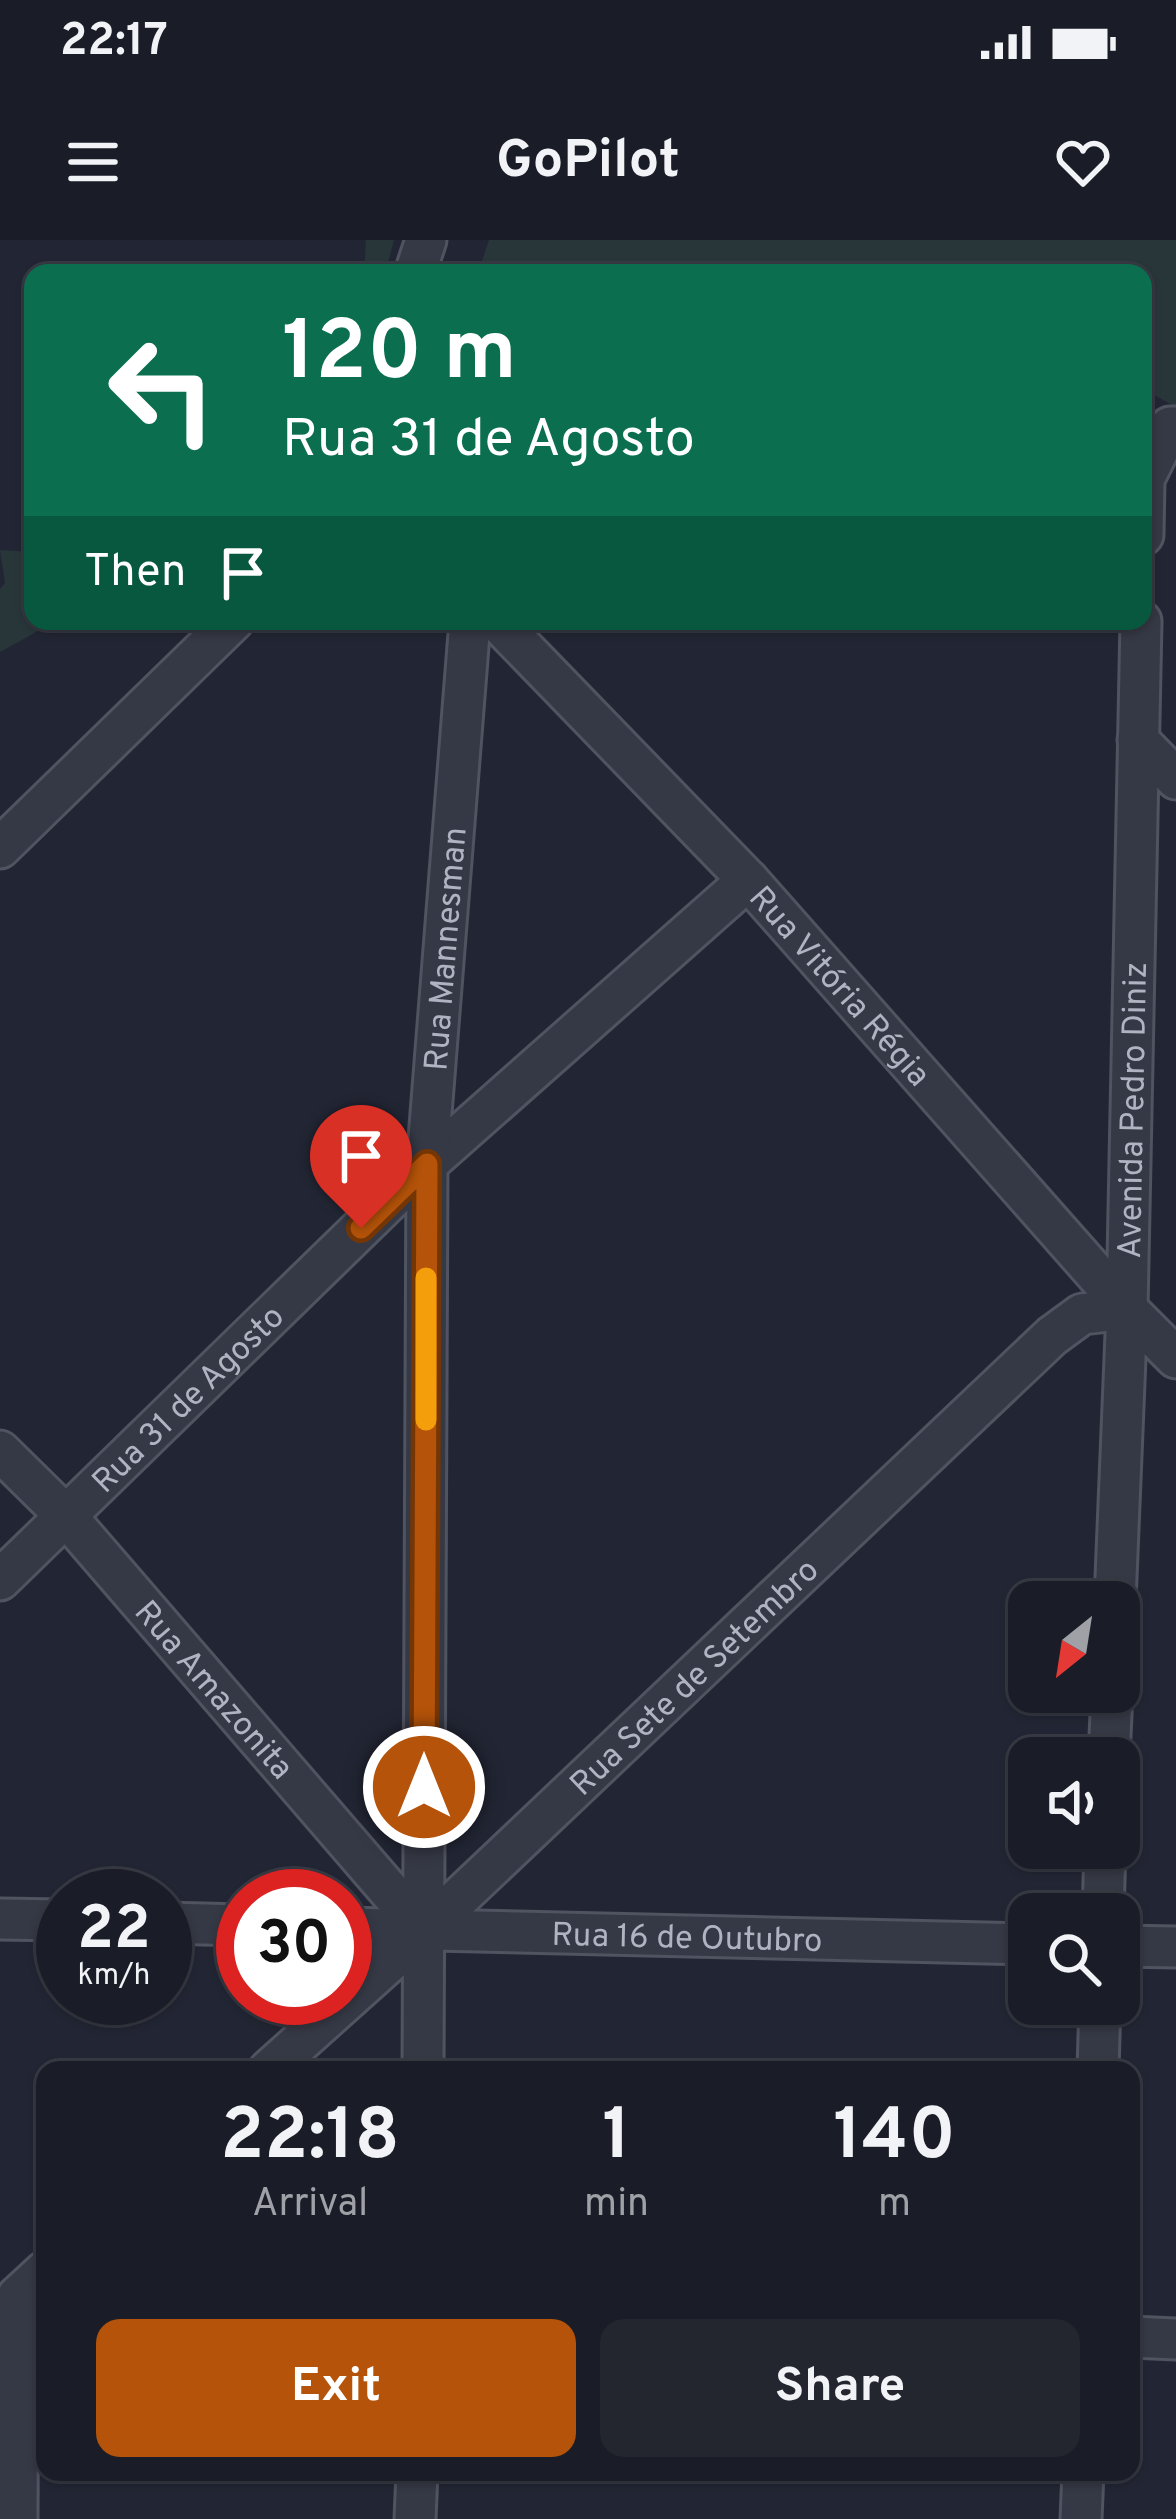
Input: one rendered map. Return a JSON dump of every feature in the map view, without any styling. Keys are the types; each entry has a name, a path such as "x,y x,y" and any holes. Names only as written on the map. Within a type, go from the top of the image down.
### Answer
{"street":[{"path":"1152,465 1173,427"},
{"path":"0,848 224,630"},
{"name":"Rua Mannesman","path":"423,2061 427,1164 469,630"},
{"name":"Rua Vitória Régia","path":"505,630 748,880 1127,1309 1176,1358"},
{"name":"Avenida Pedro Diniz","path":"1116,1581 1127,1309 1141,630"},
{"path":"1138,740 1176,779"},
{"name":"Rua 31 de Agosto","path":"0,1580 427,1164 748,880"},
{"name":"Rua Sete de Setembro","path":"279,2061 424,1930 1052,1336 1082,1314 1127,1309"},
{"name":"Rua Amazonita","path":"0,1451 65,1516 424,1930"},
{"path":"0,1918 36,1919"},
{"name":"Rua 16 de Outubro","path":"372,1929 1008,1944"},
{"path":"1140,1946 1176,1947"},
{"path":"1098,2061 1099,2025"},
{"path":"17,2519 22,2287"},
{"path":"1140,2337 1176,2338"},
{"path":"416,2519 417,2481"},
{"path":"1081,2519 1083,2481"}],"shaded area":[{"path":"366,240 394,240 387,264 365,264"},
{"path":"489,240 1176,240 1176,407 1152,394 1152,264 481,264"},
{"path":"0,550 24,551 24,630 40,630 0,652 0,589 5,583"}],"slow traffic":[{"path":"426,1278 426,1420"}],"route":[{"path":"361,1228 427,1164 424,1787"}]}
